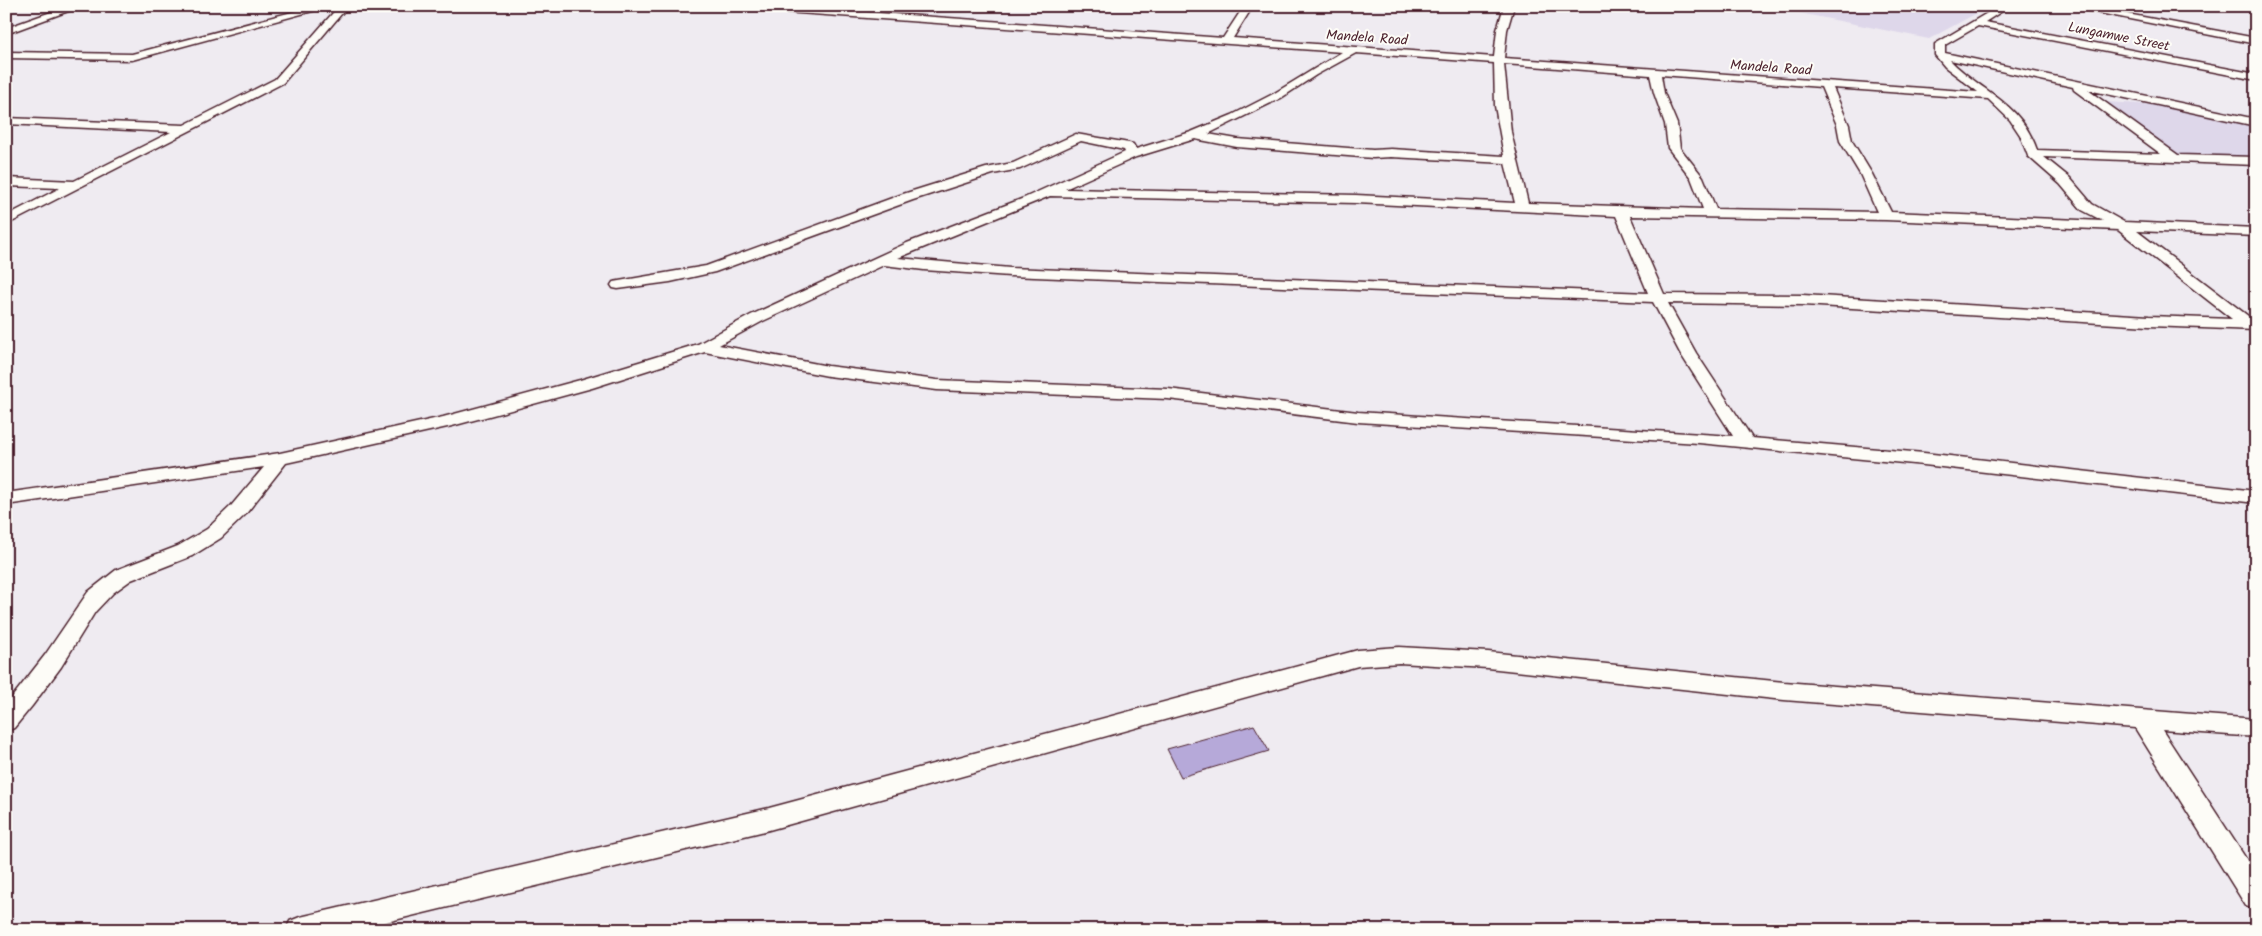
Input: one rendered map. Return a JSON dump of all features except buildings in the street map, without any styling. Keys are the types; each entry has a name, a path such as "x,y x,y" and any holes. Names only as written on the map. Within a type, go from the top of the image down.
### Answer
{"street":[{"path":"6,31 78,6"},
{"path":"6,56 132,57 327,6"},
{"path":"6,221 279,81 344,6"},
{"name":"Mandela Road","path":"741,6 1991,96"},
{"path":"827,13 836,6"},
{"path":"1226,41 1249,6"},
{"path":"1509,6 1504,20 1500,61 1503,116 1510,160 1522,206"},
{"path":"2006,6 1940,44 1940,55 1949,66 1991,96 2014,118 2026,135 2032,153 2065,182 2087,207 2123,227 2253,326"},
{"path":"2068,6 2256,41"},
{"name":"Lungamwe Street","path":"1976,23 2256,78"},
{"path":"6,26 19,27"},
{"path":"6,499 280,459 446,422 586,384 704,347 757,318 882,260 1008,210 1132,154 1195,135 1277,96 1312,73 1354,50"},
{"path":"1940,55 2256,123"},
{"path":"1655,73 1659,92 1671,124 1674,148 1697,177 1711,213"},
{"path":"2071,83 2176,159"},
{"path":"1826,85 1843,125 1846,141 1866,174 1886,216"},
{"path":"6,121 188,129"},
{"path":"1195,135 1213,140 1264,146 1373,154 1391,153 1510,160"},
{"path":"618,285 670,278 710,269 908,197 990,171 1016,166 1080,137 1129,147 1132,154"},
{"path":"2032,153 2256,161"},
{"path":"6,182 77,185"},
{"path":"1045,193 1356,199 1621,212 1886,216 2256,232"},
{"path":"1621,212 1658,298 1698,368 1747,443"},
{"path":"882,260 924,266 1010,272 1658,298 1803,300 2253,326"},
{"path":"704,347 828,371 937,384 1168,394 1358,417 1747,443 1924,458 2123,483 2256,497"},
{"path":"6,722 52,663 95,598 115,580 137,569 185,551 209,538 240,510 280,459"},
{"path":"300,930 769,819 1358,658 1399,655 1488,660 1784,691 2256,728"},
{"path":"2142,720 2256,898"}],"shaded area":[{"path":"1778,6 1988,7 1929,39 1775,8"},
{"path":"2105,102 2162,105 2256,126 2256,158 2178,155"}]}
